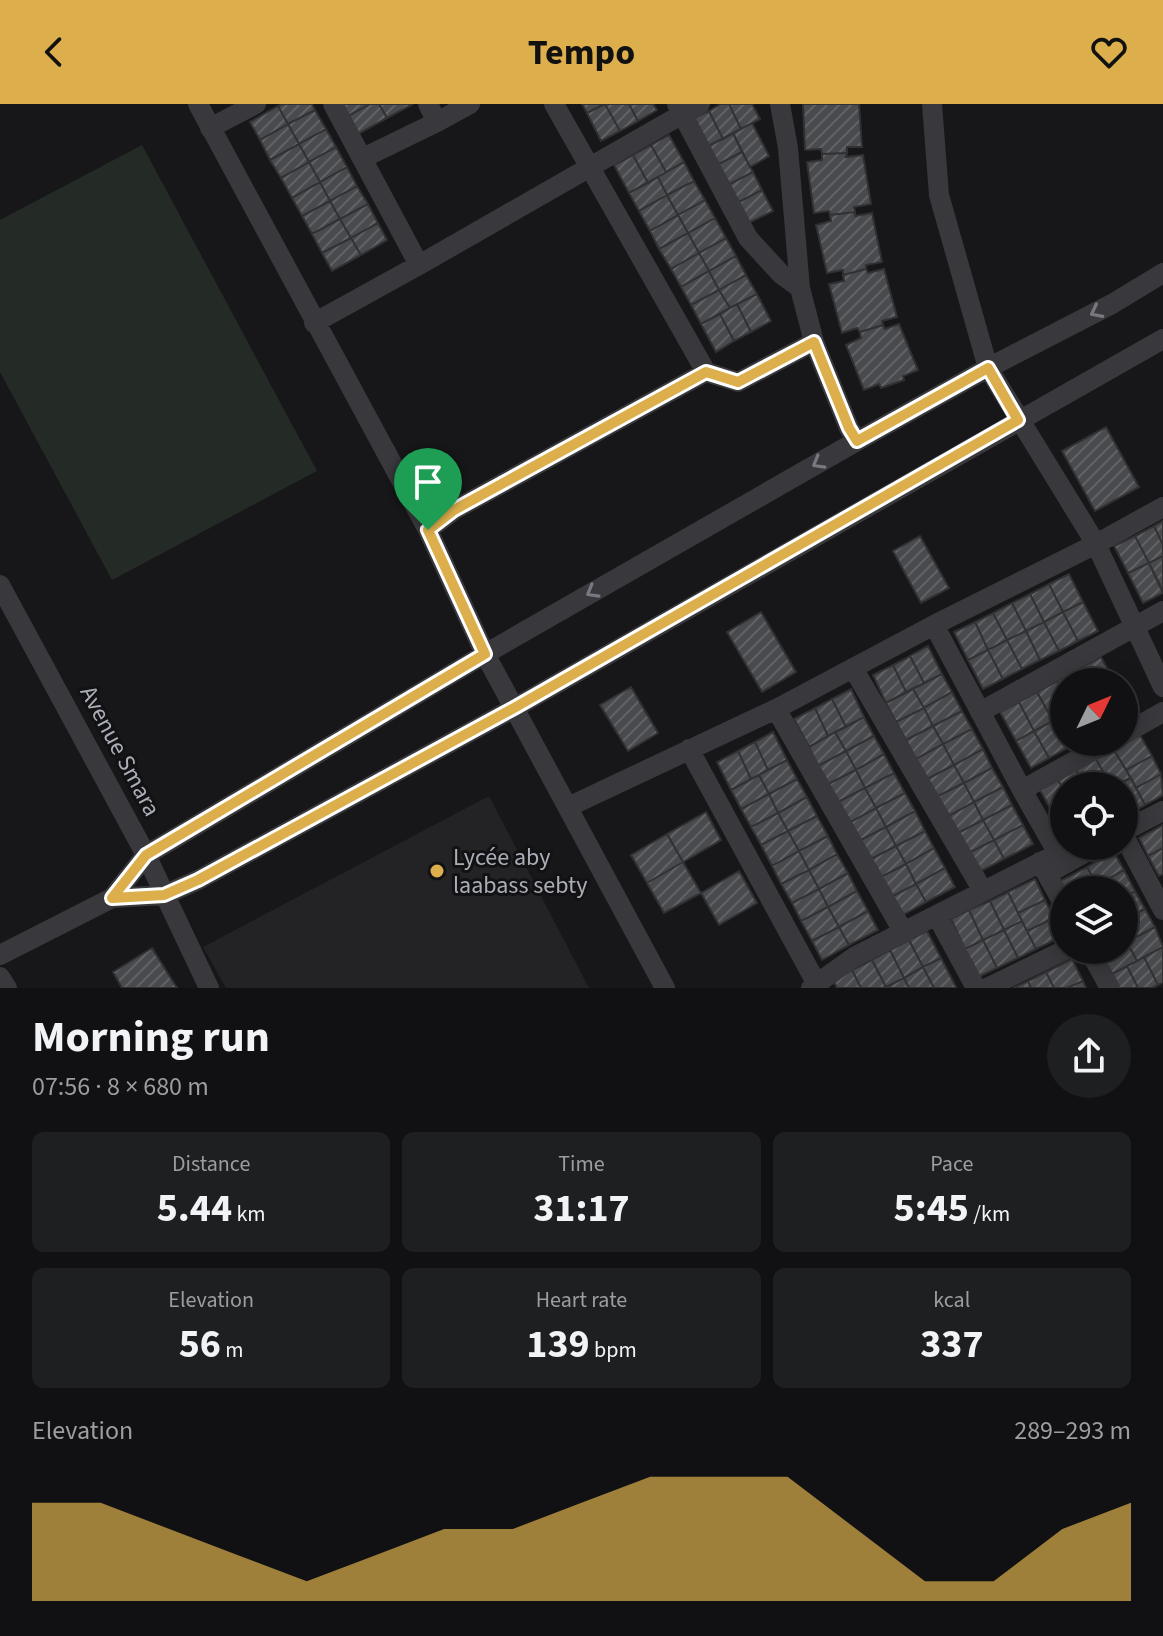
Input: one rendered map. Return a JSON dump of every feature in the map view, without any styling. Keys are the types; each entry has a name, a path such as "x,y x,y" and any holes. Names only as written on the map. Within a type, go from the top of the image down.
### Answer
{"street":[{"path":"198,104 428,530 485,654 665,988"},
{"path":"210,128 256,104"},
{"path":"333,104 419,265"},
{"path":"363,158 432,113 470,104"},
{"path":"554,104 706,372 738,382 814,342"},
{"path":"780,104 788,148 800,288 814,342 857,441"},
{"path":"932,104 939,195 988,368 1096,544 1163,687"},
{"path":"314,323 589,167 686,107 748,238 781,274 800,288"},
{"path":"112,898 146,855 485,654 857,441 1112,304 1163,273"},
{"path":"0,955 112,898 164,895 198,880 514,708 1163,339"},
{"path":"428,530 454,510 706,372"},
{"path":"568,807 776,709 1163,507"},
{"name":"Avenue Smara","path":"0,585 6,611 146,855 209,988"},
{"path":"980,712 1163,611"},
{"path":"934,625 1022,790 1056,876"},
{"path":"853,668 983,891"},
{"path":"776,709 904,933"},
{"path":"1138,726 1163,712"},
{"path":"689,749 816,987 854,957 983,891 1061,860"},
{"path":"1022,790 1084,756"},
{"path":"1138,826 1163,811"},
{"path":"1137,860 1163,910"},
{"path":"937,916 976,988"},
{"path":"987,988 1050,957"},
{"path":"1097,964 1110,988"},
{"path":"0,977 7,988"}],"shaded area":[{"path":"142,145 317,471 112,580 0,372 0,220"},
{"name":"Lycée aby laabass sebty","path":"489,796 589,988 226,988 203,947"}],"building":[{"path":"312,104 315,110 288,124 278,106"},
{"path":"342,104 370,104 348,116"},
{"path":"370,104 379,104 387,118 358,134 348,116"},
{"path":"379,104 413,104 387,118"},
{"path":"582,104 603,104 587,113"},
{"path":"605,104 620,131 601,141 587,113"},
{"path":"605,104 629,104 638,121 620,131"},
{"path":"629,104 653,104 657,110 638,121"},
{"path":"721,104 729,104 741,129 723,139 709,111"},
{"path":"729,104 752,104 760,119 741,129"},
{"path":"803,104 859,104 862,147 847,147 847,153 822,154 821,149 805,150"},
{"path":"278,106 288,124 260,140 250,122"},
{"path":"315,110 326,129 299,144 288,124"},
{"path":"709,111 723,139 704,148 689,120"},
{"path":"752,123 769,156 750,167 733,133"},
{"path":"288,124 299,144 270,160 260,140"},
{"path":"326,129 336,147 309,162 299,144"},
{"path":"733,133 742,152 713,167 704,148"},
{"path":"669,135 684,162 666,172 651,145"},
{"path":"299,144 309,162 281,178 270,160"},
{"path":"651,145 666,172 648,183 633,155"},
{"path":"336,147 347,167 320,182 309,162"},
{"path":"742,152 753,172 724,187 713,167"},
{"path":"847,153 846,157 863,155 871,204 854,207 855,212 814,213 807,162 822,160 822,154"},
{"path":"633,155 648,183 629,193 614,165"},
{"path":"309,162 320,182 292,198 281,178"},
{"path":"684,162 694,181 667,195 658,177"},
{"path":"347,167 357,186 330,201 320,182"},
{"path":"753,172 762,190 733,205 724,187"},
{"path":"658,177 667,195 639,211 629,193"},
{"path":"694,181 705,200 678,215 667,195"},
{"path":"320,182 330,201 302,216 292,198"},
{"path":"357,186 368,204 340,219 330,201"},
{"path":"762,190 773,211 744,225 733,205"},
{"path":"667,195 678,215 650,231 639,211"},
{"path":"705,200 715,218 688,233 678,215"},
{"path":"330,201 340,219 312,234 302,216"},
{"path":"368,204 378,223 351,238 340,219"},
{"path":"855,212 855,216 872,213 882,262 843,275 843,270 827,273 816,225 831,221 830,215"},
{"path":"678,215 688,233 659,249 650,231"},
{"path":"715,218 726,238 699,253 688,233"},
{"path":"340,219 351,238 322,253 312,234"},
{"path":"378,223 387,240 361,255 351,238"},
{"path":"688,233 699,253 671,269 659,249"},
{"path":"351,238 361,255 332,271 322,253"},
{"path":"726,238 736,256 709,271 699,253"},
{"path":"699,253 709,271 681,287 671,269"},
{"path":"736,256 746,275 719,290 709,271"},
{"path":"866,269 868,273 884,269 897,317 860,332 857,328 842,333 829,284 844,281 843,275"},
{"path":"709,271 719,290 691,305 681,287"},
{"path":"746,275 757,294 730,308 719,290"},
{"path":"719,290 730,308 701,324 691,305"},
{"path":"757,294 771,321 751,332 737,304"},
{"path":"737,304 751,332 734,341 720,314"},
{"path":"720,314 734,341 716,352 701,324"},
{"path":"899,324 918,370 903,376 904,380 864,390 846,345 861,338 860,332"},
{"path":"1106,427 1139,487 1095,511 1062,451"},
{"path":"1163,521 1163,545 1154,526"},
{"path":"1154,526 1163,545 1163,556 1149,563 1135,536"},
{"path":"920,536 949,588 921,603 893,551"},
{"path":"1135,536 1149,563 1128,573 1114,546"},
{"path":"1163,556 1163,591 1149,563"},
{"path":"1149,563 1163,593 1143,603 1128,573"},
{"path":"1069,574 1083,602 1063,612 1049,584"},
{"path":"1049,584 1063,612 1044,622 1030,594"},
{"path":"1030,594 1044,622 1026,631 1012,603"},
{"path":"1083,602 1098,631 1078,641 1063,612"},
{"path":"1012,603 1026,631 1007,640 993,613"},
{"path":"761,612 796,672 762,692 727,632"},
{"path":"1063,612 1078,641 1059,651 1044,622"},
{"path":"993,613 1007,640 988,650 975,622"},
{"path":"975,622 988,650 968,660 954,632"},
{"path":"1044,622 1059,651 1040,660 1026,631"},
{"path":"1026,631 1040,660 1022,669 1007,640"},
{"path":"1007,640 1022,669 1003,679 988,650"},
{"path":"928,646 942,674 924,683 910,656"},
{"path":"988,650 1003,679 983,689 968,660"},
{"path":"910,656 924,683 906,692 893,665"},
{"path":"1101,657 1107,668 1081,668"},
{"path":"893,665 906,692 886,703 873,675"},
{"path":"942,674 952,692 924,708 913,689"},
{"path":"1050,685 1050,716 1037,692"},
{"path":"631,687 658,733 628,751 600,705"},
{"path":"851,689 864,717 846,727 832,699"},
{"path":"913,689 924,708 896,722 886,703"},
{"path":"952,692 962,711 933,726 924,708"},
{"path":"1037,692 1050,716 1050,723 1034,731 1019,702"},
{"path":"832,699 846,727 828,736 815,708"},
{"path":"1019,702 1034,731 1016,741 1000,712"},
{"path":"815,708 828,736 809,747 794,719"},
{"path":"924,708 933,726 906,740 896,722"},
{"path":"962,711 972,729 943,744 933,726"},
{"path":"864,717 874,736 846,751 835,732"},
{"path":"1050,723 1050,756 1053,756 1049,758 1034,731"},
{"path":"933,726 943,744 916,759 906,740"},
{"path":"972,729 983,749 954,765 943,744"},
{"path":"1034,731 1049,758 1031,768 1016,741"},
{"path":"773,732 787,760 768,770 755,742"},
{"path":"835,732 846,751 818,766 809,747"},
{"path":"874,736 884,754 856,770 846,751"},
{"path":"1138,736 1152,756 1126,770 1118,756 1138,756"},
{"path":"755,742 768,770 751,779 738,751"},
{"path":"943,744 954,765 927,779 916,759"},
{"path":"983,749 992,768 964,783 954,765"},
{"path":"738,751 751,779 731,790 717,762"},
{"path":"846,751 856,770 828,784 818,766"},
{"path":"884,754 894,773 865,788 856,770"},
{"path":"1118,756 1127,772 1103,772 1096,759"},
{"path":"1152,756 1161,774 1138,787 1138,772 1126,770"},
{"path":"1096,759 1103,772 1077,772"},
{"path":"787,760 797,779 769,794 759,775"},
{"path":"954,765 964,783 936,797 927,779"},
{"path":"992,768 1003,787 974,802 964,783"},
{"path":"856,770 865,788 838,802 828,784"},
{"path":"894,773 905,793 876,808 865,788"},
{"path":"1161,774 1163,795 1145,805 1138,787"},
{"path":"759,775 769,794 741,809 731,790"},
{"path":"797,779 807,797 778,813 769,794"},
{"path":"964,783 974,802 947,817 936,797"},
{"path":"1050,784 1050,808 1040,790"},
{"path":"1003,787 1012,805 983,820 974,802"},
{"path":"865,788 876,808 849,823 838,802"},
{"path":"1138,792 1145,805 1138,809"},
{"path":"905,793 915,811 886,827 876,808"},
{"path":"769,794 778,813 751,827 741,809"},
{"path":"807,797 817,816 788,831 778,813"},
{"path":"974,802 983,820 956,834 947,817"},
{"path":"1012,805 1023,825 994,840 983,820"},
{"path":"876,808 886,827 859,841 849,823"},
{"path":"915,811 925,831 896,846 886,827"},
{"path":"706,812 721,840 683,862 667,834"},
{"path":"778,813 788,831 761,845 751,827"},
{"path":"817,816 828,836 799,851 788,831"},
{"path":"983,820 994,840 967,854 956,834"},
{"path":"1023,825 1033,844 1004,859 994,840"},
{"path":"1163,825 1163,848 1148,856 1139,838"},
{"path":"886,827 896,846 869,860 859,841"},
{"path":"788,831 799,851 772,866 761,845"},
{"path":"925,831 934,848 906,864 896,846"},
{"path":"667,834 683,862 647,883 631,855"},
{"path":"828,836 837,854 809,870 799,851"},
{"path":"994,840 1004,859 977,873 967,854"},
{"path":"896,846 906,864 879,878 869,860"},
{"path":"934,848 945,868 916,884 906,864"},
{"path":"1163,848 1163,874 1159,876 1148,856"},
{"path":"799,851 809,870 781,884 772,866"},
{"path":"837,854 848,873 819,889 809,870"},
{"path":"1100,860 1118,860 1124,870 1113,876 1092,876 1087,867"},
{"path":"683,862 701,893 664,913 647,883"},
{"path":"906,864 916,884 889,898 879,878"},
{"path":"1087,867 1092,876 1070,876"},
{"path":"945,868 955,887 926,902 916,884"},
{"path":"809,870 819,889 792,903 781,884"},
{"path":"1124,870 1127,876 1113,876"},
{"path":"739,871 757,903 719,925 701,893"},
{"path":"848,873 857,891 828,907 819,889"},
{"path":"1035,879 1045,900 1018,913 1008,892"},
{"path":"916,884 926,902 899,917 889,898"},
{"path":"819,889 828,907 801,921 792,903"},
{"path":"857,891 868,911 839,927 828,907"},
{"path":"1008,892 1022,921 1004,930 990,901"},
{"path":"1138,896 1145,909 1138,913"},
{"path":"1045,900 1050,910 1050,920 1027,931 1018,913"},
{"path":"990,901 1004,930 983,940 969,910"},
{"path":"828,907 839,927 812,941 801,921"},
{"path":"1145,909 1155,927 1138,936 1138,913"},
{"path":"969,910 983,940 965,949 951,919"},
{"path":"868,911 878,930 849,945 839,927"},
{"path":"1050,920 1050,942 1036,949 1027,931"},
{"path":"1022,921 1036,949 1018,958 1004,930"},
{"path":"839,927 849,945 822,960 812,941"},
{"path":"1155,927 1163,947 1138,960 1138,936"},
{"path":"1004,930 1018,958 997,968 983,940"},
{"path":"927,931 941,958 923,967 909,940"},
{"path":"909,940 923,967 904,978 890,950"},
{"path":"983,940 997,968 978,977 965,949"},
{"path":"1163,947 1163,982 1158,985 1144,957"},
{"path":"152,948 177,988 122,988 113,972"},
{"path":"890,950 904,978 886,987 872,960"},
{"path":"1144,957 1158,985 1138,988 1127,966 1138,964 1138,960"},
{"path":"941,958 955,988 934,988 923,967"},
{"path":"872,960 884,988 861,988 852,970"},
{"path":"1062,964 1074,964 1083,981 1067,988 1054,988 1046,972"},
{"path":"1102,964 1131,964 1108,976"},
{"path":"1127,966 1138,988 1114,988 1108,976"},
{"path":"923,967 934,988 909,988 904,978"},
{"path":"852,970 861,988 837,988 833,980"},
{"path":"1046,972 1054,988 1031,988 1028,981"},
{"path":"904,978 909,988 886,987"},
{"path":"1028,981 1031,988 1013,988"},
{"path":"1083,981 1086,988 1067,988"}],"place":[{"name":"Lycée aby laabass sebty","path":"437,871"}],"route":[{"path":"814,342 857,441 988,368 1018,420 514,708 198,880 164,895 112,898 146,855 485,654 428,530 454,510 706,372 738,382 814,342"}]}
